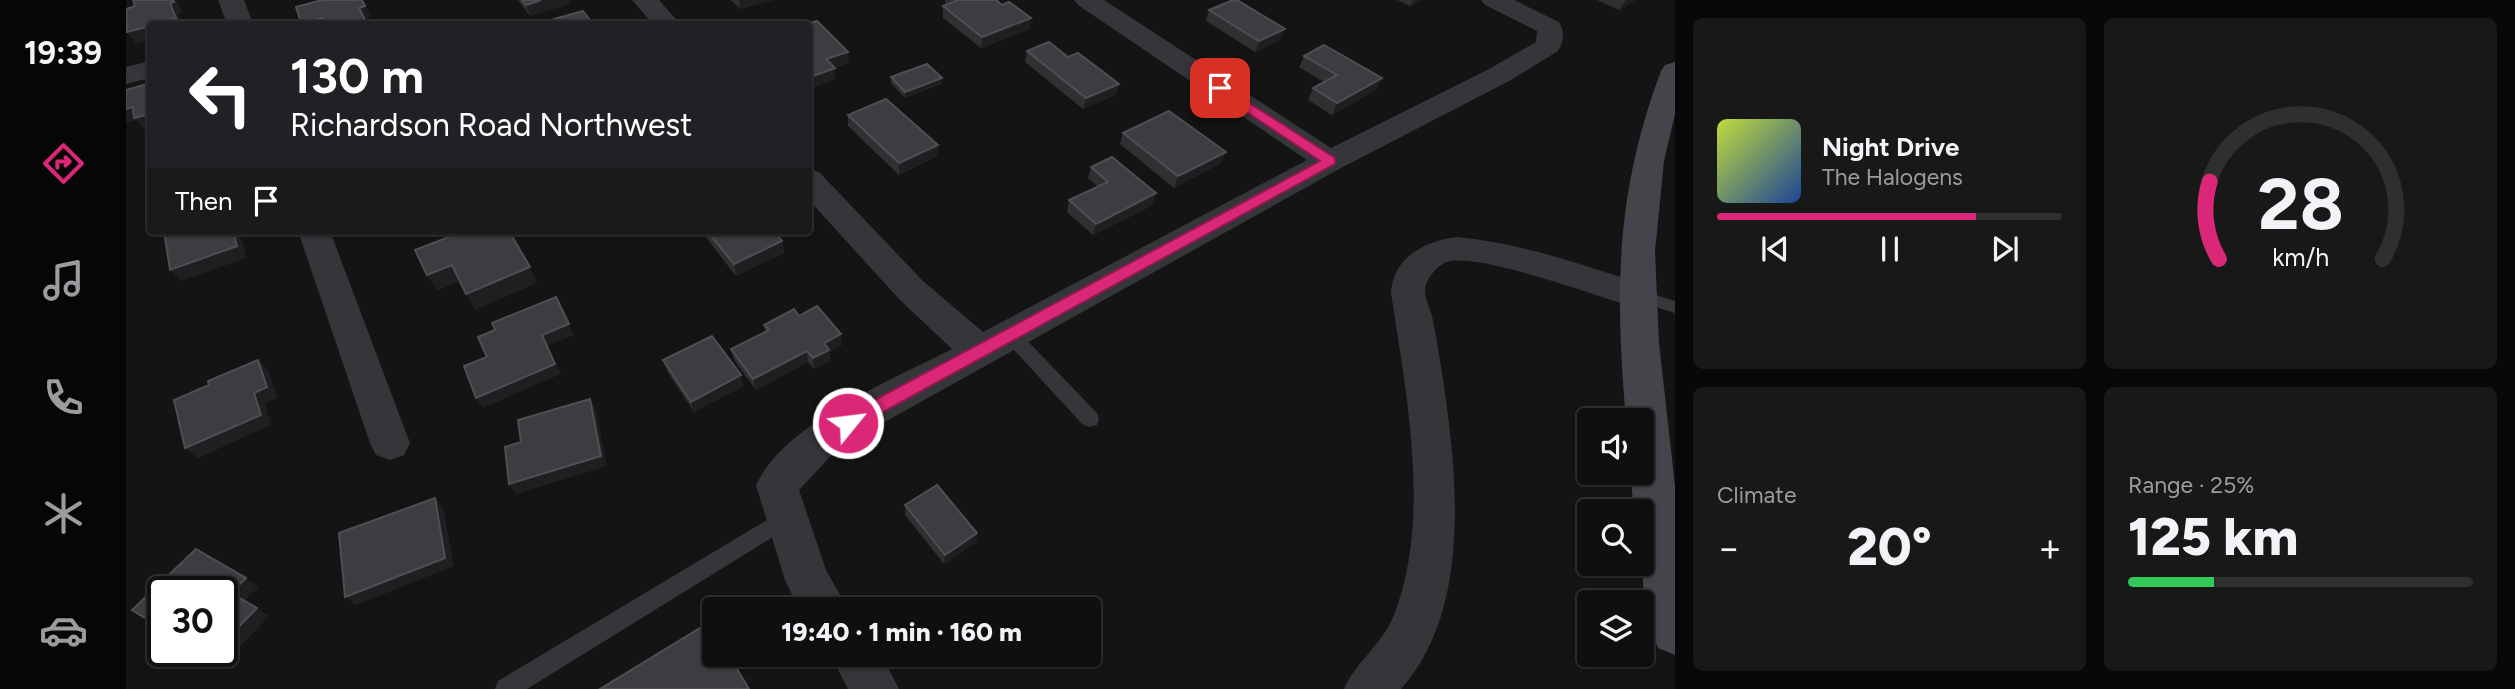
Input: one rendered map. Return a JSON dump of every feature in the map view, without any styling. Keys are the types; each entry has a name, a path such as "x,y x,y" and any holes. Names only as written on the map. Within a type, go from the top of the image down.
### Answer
{"main road":[{"path":"1675,71 1657,120 1647,158 1638,237 1655,301 1670,589 1675,631"}],"street":[{"path":"231,0 239,21"},
{"path":"645,0 664,21"},
{"path":"1087,0 1330,161"},
{"path":"818,597 807,580 777,485 824,436 1330,161 1501,74 1549,45 1550,28 1494,0"},
{"path":"126,76 147,70"},
{"path":"812,183 911,290 979,351"},
{"path":"315,235 390,443"},
{"path":"1368,689 1394,661 1417,617 1430,577 1433,516 1429,443 1423,374 1408,289 1414,272 1424,260 1442,250 1475,250 1513,258 1655,301"},
{"path":"861,667 875,689"}],"lane":[{"path":"1010,334 1090,419"},
{"path":"506,689 787,517"}],"building":[{"path":"133,0 173,0 174,2 170,3 176,18 147,21 147,27 127,32 126,9 135,6"},
{"path":"322,0 362,0 365,6 359,8 366,21 324,21 323,18 300,21 296,7"},
{"path":"522,0 541,0 526,5"},
{"path":"955,0 996,0 1002,5 1009,2 1031,18 982,37 943,6"},
{"path":"1233,0 1285,29 1259,41 1209,10"},
{"path":"583,11 591,21 548,21"},
{"path":"817,21 848,52 826,59 835,68 812,77 812,22"},
{"path":"1049,42 1068,57 1078,53 1119,84 1086,98 1027,51"},
{"path":"1324,45 1382,78 1337,103 1313,88 1337,75 1304,56"},
{"path":"927,64 942,78 905,92 891,77"},
{"path":"147,84 147,115 134,118 133,107 126,109 126,90"},
{"path":"886,99 938,145 899,163 848,115"},
{"path":"1169,111 1226,152 1178,176 1123,133"},
{"path":"1112,157 1156,193 1096,224 1069,200 1108,182 1091,167"},
{"path":"165,235 234,235 237,246 170,270"},
{"path":"454,235 511,235 530,267 466,294 452,265 427,275 415,250"},
{"path":"710,235 777,235 782,241 734,264"},
{"path":"556,297 569,324 542,335 555,364 476,398 464,366 487,357 478,337 495,330 492,323"},
{"path":"817,306 841,334 824,343 829,350 813,358 807,351 753,379 731,349 769,330 764,325 794,309 799,316"},
{"path":"712,336 741,375 691,402 663,360"},
{"path":"258,360 267,387 254,393 261,415 185,448 174,400 209,385 208,381"},
{"path":"590,399 601,456 509,484 505,447 521,442 518,420"},
{"path":"937,485 977,533 945,555 905,505"},
{"path":"435,498 445,558 345,597 339,533"},
{"path":"196,549 246,578 238,586 238,576 168,576"},
{"path":"147,596 147,619 132,610"},
{"path":"238,597 257,608 238,628"},
{"path":"702,627 702,667 736,667 749,689 600,689"}],"route":[{"path":"848,423 1330,161 1220,88"}]}
